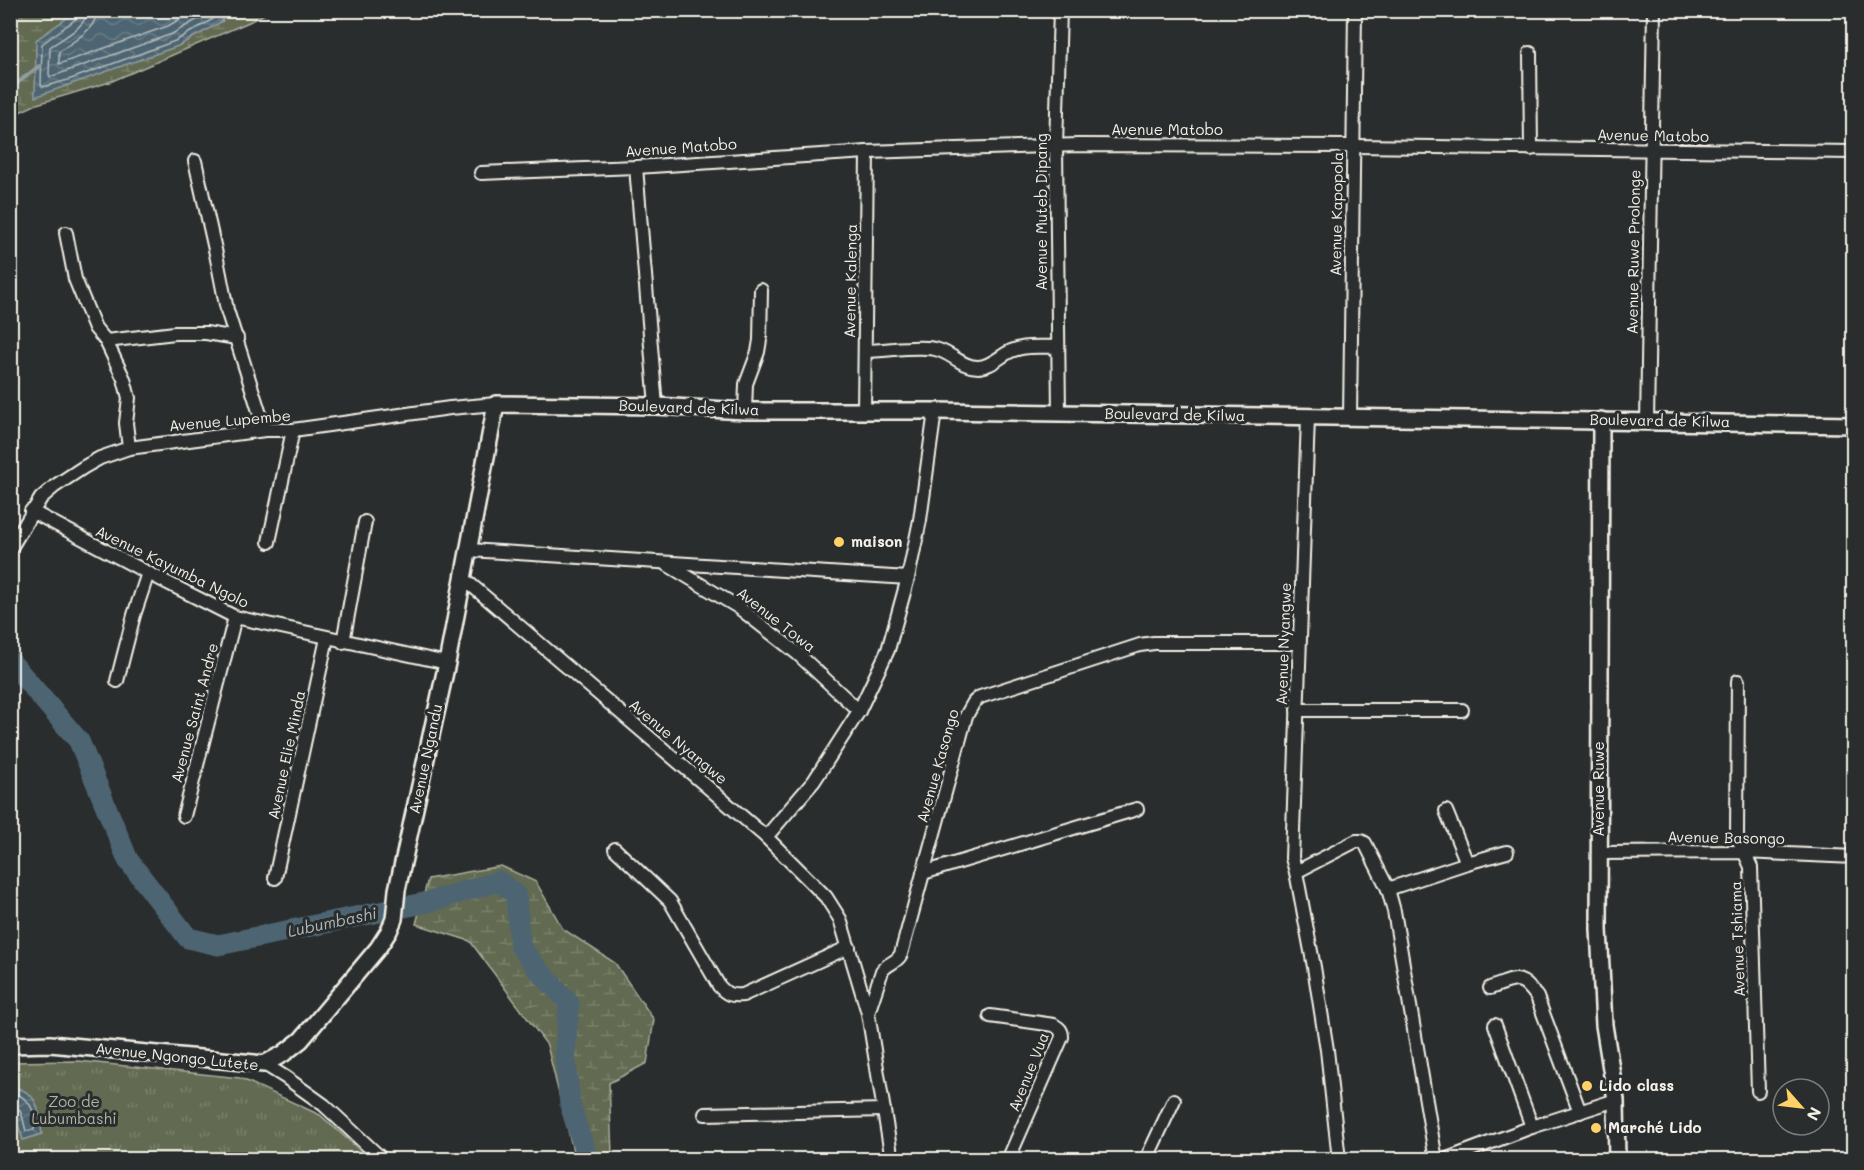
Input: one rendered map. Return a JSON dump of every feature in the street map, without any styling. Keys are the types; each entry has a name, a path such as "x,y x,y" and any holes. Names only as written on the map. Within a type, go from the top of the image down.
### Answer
{"street":[{"name":"Avenue Muteb Dipang","path":"1059,413 1056,146 1060,10"},
{"name":"Avenue Kapopola","path":"1350,418 1355,10"},
{"name":"Avenue Ruwe Prolonge","path":"1647,422 1654,10"},
{"path":"1530,53 1531,149"},
{"name":"Avenue Matobo","path":"481,173 636,167 867,152 1056,146 1353,146 1854,152"},
{"name":"Avenue Kalenga","path":"864,411 867,152"},
{"path":"195,161 227,310 265,430"},
{"path":"636,167 656,406"},
{"path":"66,233 75,279 95,328 106,341 120,367 129,406 126,423 129,448"},
{"path":"746,411 746,384 760,340 761,290"},
{"path":"106,341 176,333 206,333 237,338"},
{"path":"865,351 922,347 938,349 964,364 979,367 996,361 1012,351 1030,347 1058,347"},
{"name":"Boulevard de Kilwa","path":"496,404 656,406 746,411 935,411 1854,425"},
{"name":"Avenue Lupembe","path":"10,549 40,498 100,458 129,448 496,404"},
{"name":"Avenue Ngandu","path":"264,1064 292,1047 317,1022 378,948 394,919 397,890 447,663 496,404"},
{"path":"766,837 814,781 859,711 888,650 908,578 920,520 935,411"},
{"name":"Avenue Nyangwe","path":"1308,418 1292,858 1314,967 1327,1050 1338,1160"},
{"name":"Avenue Ruwe","path":"1601,420 1599,928 1604,1025 1616,1100 1617,1158"},
{"path":"269,542 293,430"},
{"name":"Avenue Kayumba Ngolo","path":"31,511 235,617 447,663"},
{"path":"343,642 365,522"},
{"name":"Avenue Towa","path":"469,550 908,578"},
{"name":"Avenue Towa","path":"667,564 738,607 798,654 859,711"},
{"path":"117,681 134,615 148,573"},
{"name":"Avenue Nyangwe","path":"463,578 766,837 826,897 840,919 868,1013 892,1160"},
{"name":"Avenue Saint Andre","path":"184,816 235,617"},
{"name":"Avenue Elie Minda","path":"275,878 327,638"},
{"name":"Avenue Kasongo","path":"868,1013 882,971 885,966 897,960 901,954 966,716 974,702 980,697 1140,645 1154,643 1299,643"},
{"name":"Avenue Tshiama","path":"1738,681 1737,836 1751,867 1758,1091"},
{"path":"1297,710 1462,710"},
{"path":"923,873 1137,809"},
{"path":"1446,811 1467,863"},
{"path":"1296,872 1356,841 1361,841 1365,843 1388,889 1394,911 1436,1160"},
{"path":"615,849 670,901 719,986 726,994 743,995 849,947"},
{"path":"1388,889 1507,852"},
{"name":"Avenue Basongo","path":"1599,853 1744,852 1854,857"},
{"path":"1490,988 1520,980 1527,984 1537,997 1580,1112"},
{"name":"Avenue Vua","path":"990,1016 1054,1025 1062,1033 1008,1160"},
{"path":"1854,1022 1854,1027"},
{"path":"1495,1024 1532,1127"},
{"name":"Avenue Ngongo Lutete","path":"10,1045 50,1044 264,1064 324,1105 383,1160"},
{"path":"1146,1160 1174,1100"},
{"path":"1444,1160 1532,1127 1616,1100"},
{"path":"705,1114 884,1110"}],"green space":[{"path":"10,11 270,11 110,82 37,104 11,116"},
{"path":"501,866 536,882 563,929 615,963 654,1020 647,1063 609,1083 612,1154 624,1159 575,1159 547,1045 470,941 416,924 428,879"},
{"name":"Zoo de Lubumbashi","path":"78,1061 240,1078 320,1115 370,1159 11,1159 10,1062"}],"water":[{"path":"77,11 219,11 223,21 178,46 35,97 36,40"},
{"path":"11,1086 28,1093 36,1103 42,1134 23,1140 11,1108"}],"waterway":[{"path":"10,89 39,66"},
{"name":"Lubumbashi","path":"10,661 79,741 128,860 188,938 218,945 429,902 499,881 516,895 520,946 569,1003 565,1053 570,1105 588,1160"}],"place":[{"name":"maison","path":"839,542"},
{"name":"Lido class","path":"1587,1086"},
{"name":"Marché Lido","path":"1596,1128"}]}
